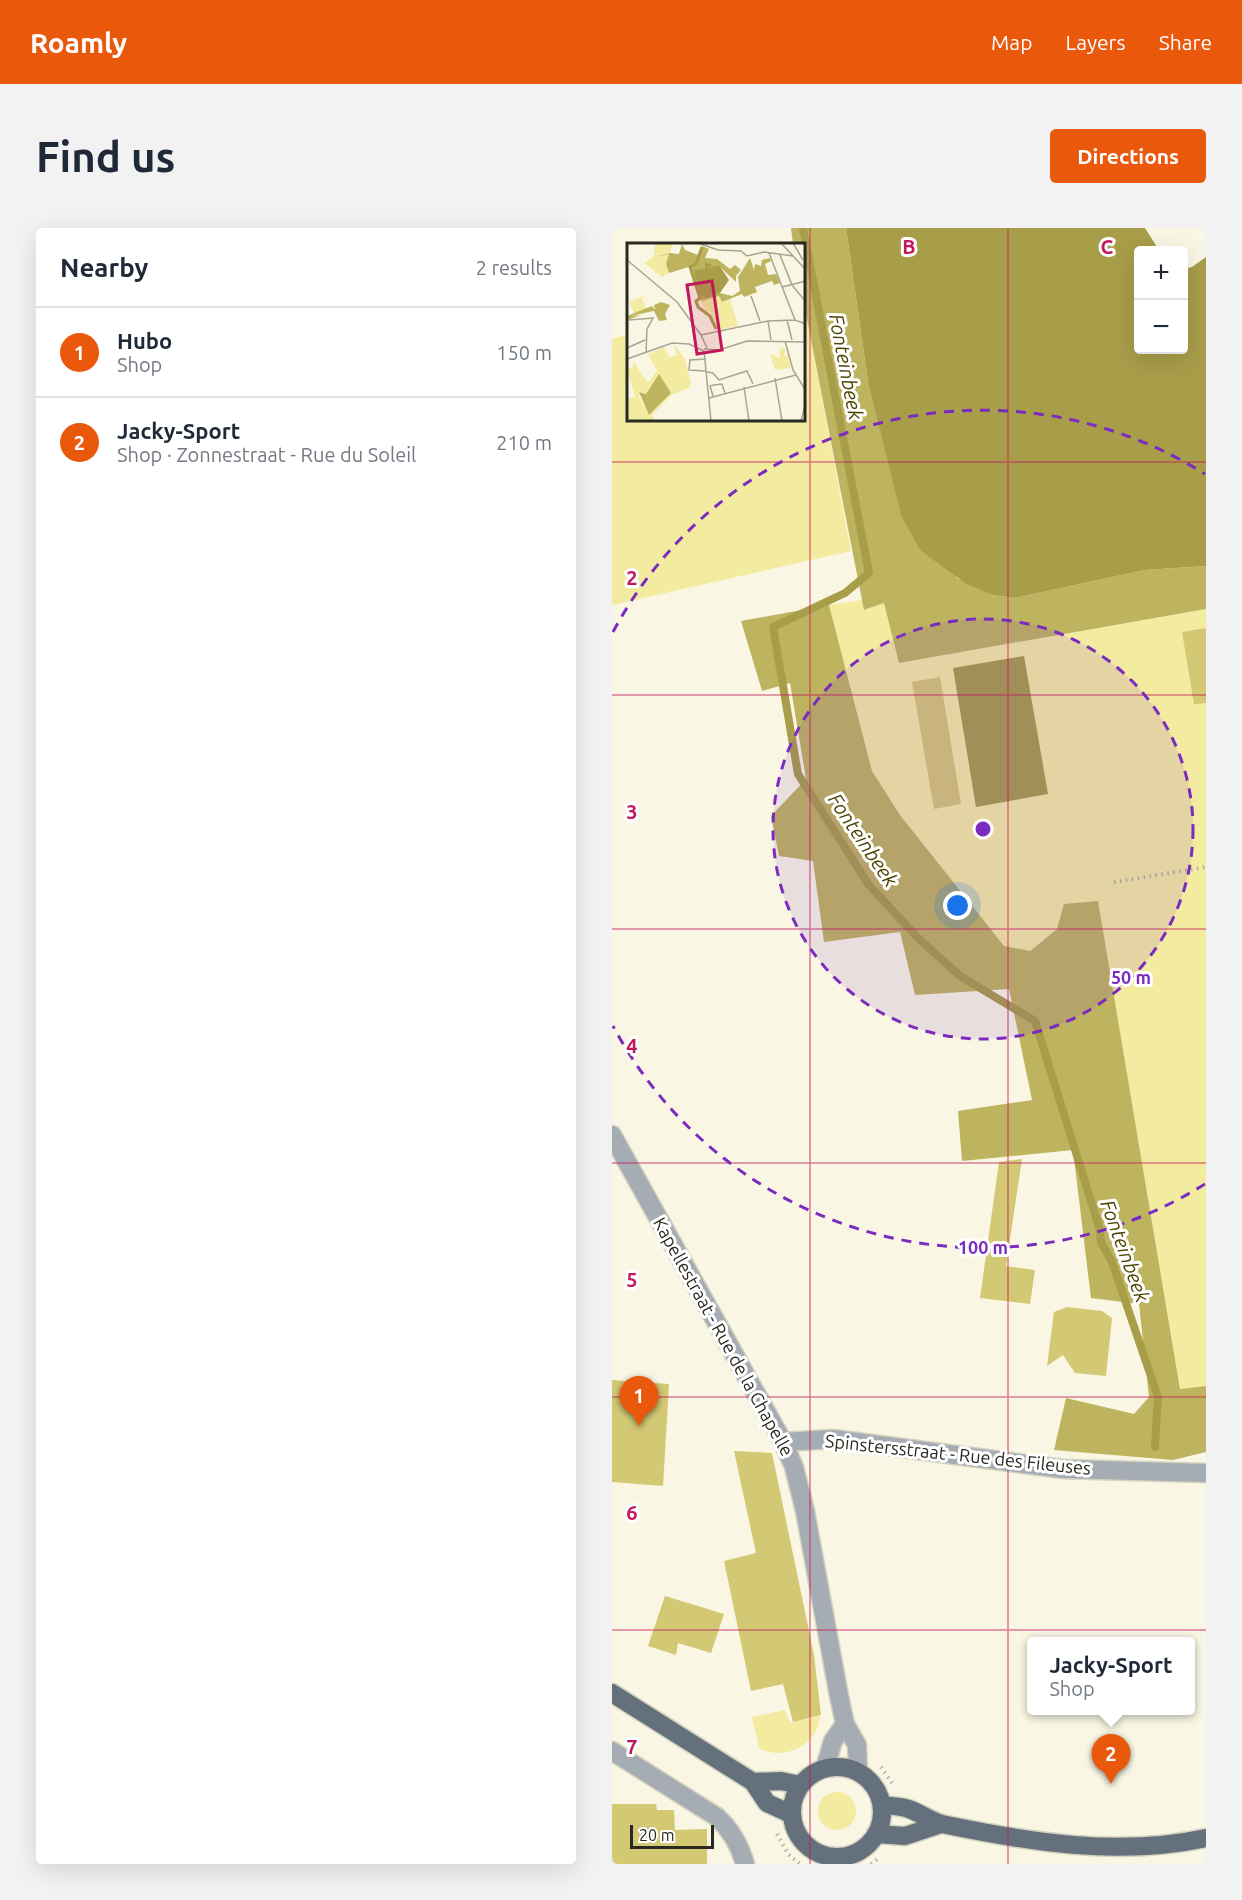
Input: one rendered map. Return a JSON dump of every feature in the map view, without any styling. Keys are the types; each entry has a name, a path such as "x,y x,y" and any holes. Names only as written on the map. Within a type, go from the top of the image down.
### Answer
{"main road":[{"path":"612,1693 753,1782 767,1803 791,1814"},
{"path":"836,1767 858,1772 877,1792 882,1804 882,1815 876,1834 866,1847 850,1860 829,1857 807,1859 791,1814 792,1804 800,1785 815,1772 825,1768 836,1767"},
{"path":"753,1782 781,1781 800,1785"},
{"path":"882,1804 910,1809 941,1824 997,1834 1095,1846 1146,1847 1206,1838"},
{"path":"876,1834 905,1836 941,1824"}],"street":[{"name":"Kapellestraat - Rue de la Chapelle","path":"612,1135 783,1442 794,1467 805,1511 845,1724 857,1745 858,1772"},
{"name":"Spinstersstraat - Rue des Fileuses","path":"783,1442 833,1438 1063,1469 1206,1473"},
{"path":"825,1768 833,1741 845,1724"},
{"path":"612,1750 717,1817 726,1825 741,1849 745,1864"}],"path":[{"path":"1114,882 1206,867"},
{"path":"775,1829 788,1854 807,1859"}],"shaded area":[{"path":"791,228 846,228 868,381 957,578 992,595 1015,598 1145,570 1206,566 1206,609 899,663 884,603 864,610 806,314 806,243 793,243"},
{"path":"846,228 1145,228 1156,246 1134,246 1134,354 1188,354 1188,268 1206,257 1206,566 1145,570 1015,598 992,595 965,583 920,550 901,515 868,381"},
{"path":"806,315 851,551 612,605 612,339 627,334 627,422 806,422"},
{"path":"862,600 865,610 884,603 900,663 1206,609 1206,1386 1180,1389 1098,902 1029,951 1004,946 900,815 872,771 829,605"},
{"path":"829,605 872,771 900,815 1004,946 1030,951 1057,929 1064,904 1098,901 1180,1389 1206,1386 1206,1452 1173,1460 1054,1450 1066,1398 1134,1414 1149,1397 1139,1304 1091,1298 1073,1150 962,1161 958,1111 1032,1100 1009,989 915,995 900,932 824,942 813,861 779,856 771,816 806,779 790,683 762,691 741,621"},
{"path":"1024,656 1048,794 976,807 953,668"},
{"path":"785,1710 790,1723 820,1716 813,1735 807,1743 789,1752 768,1752 759,1748 752,1717"},
{"path":"837,1792 851,1797 856,1811 851,1825 837,1830 823,1825 818,1811 823,1797"}],"building":[{"path":"1206,628 1206,703 1194,704 1182,632"},
{"path":"940,677 961,804 934,809 912,682"},
{"path":"1022,1159 1006,1266 1035,1270 1030,1304 980,1298 999,1162"},
{"path":"1067,1307 1102,1311 1112,1318 1106,1376 1075,1373 1063,1355 1047,1366 1054,1312"},
{"path":"612,1380 669,1384 663,1486 612,1482"},
{"path":"734,1451 772,1453 814,1655 821,1715 793,1722 783,1684 751,1691 724,1561 756,1553"},
{"path":"665,1596 724,1614 711,1653 678,1643 676,1655 648,1646"},
{"path":"612,1804 656,1804 657,1810 674,1810 675,1830 707,1829 707,1864 612,1864"}],"waterway":[{"name":"Fonteinbeek","path":"803,228 806,243"},
{"name":"Fonteinbeek","path":"806,244 869,573 845,593 773,627 798,774 869,885 918,938 960,976 1035,1021 1100,1230 1101,1242 1112,1262 1158,1397 1155,1447"}],"place":[{"name":"Hubo","path":"639,1426"},
{"name":"Jacky-Sport","path":"1111,1784"}]}
